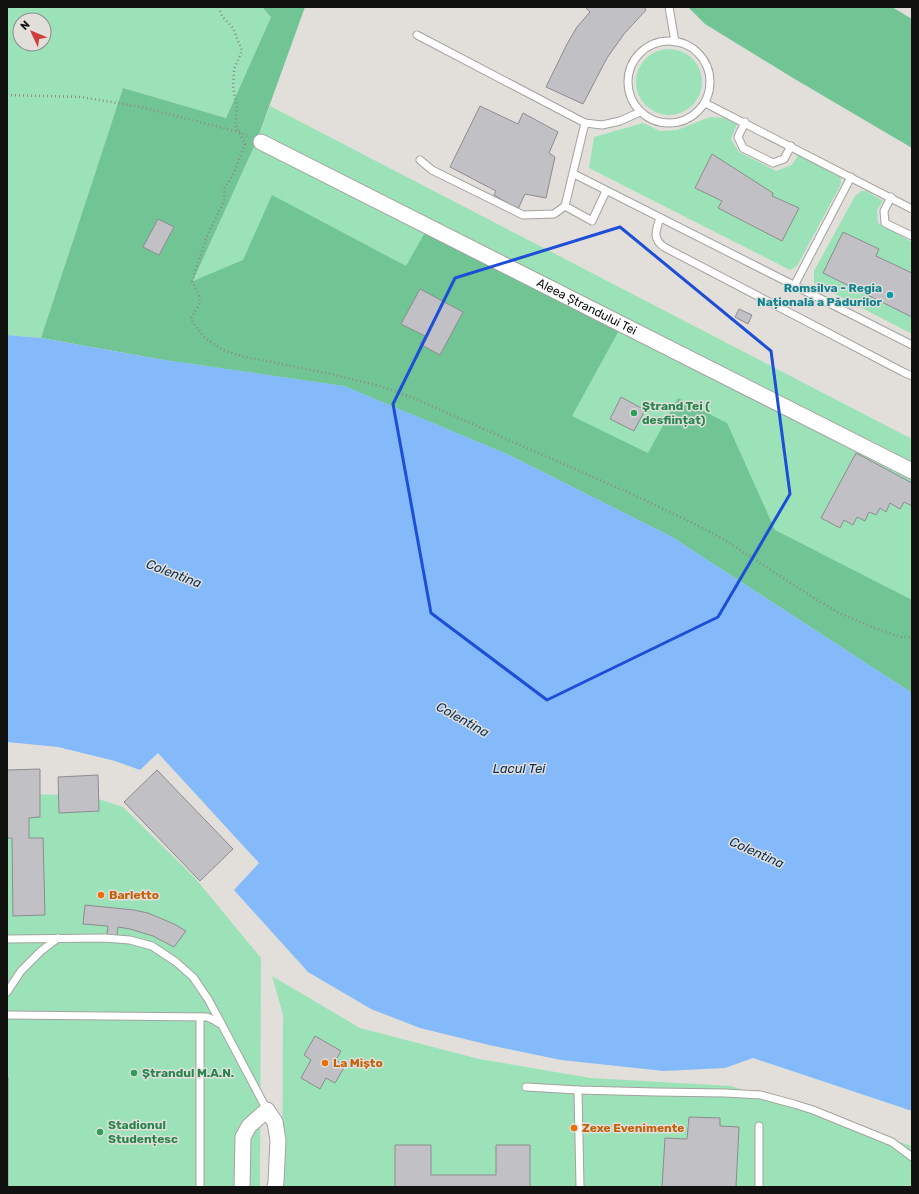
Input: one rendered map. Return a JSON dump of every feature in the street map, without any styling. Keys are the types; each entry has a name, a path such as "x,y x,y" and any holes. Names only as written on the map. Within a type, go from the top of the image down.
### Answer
{"street":[{"name":"Aleea Ștrandului Tei","path":"261,142 912,471"},
{"path":"242,1187 243,1137 249,1126 267,1110 275,1122 278,1140 275,1187"}],"lane":[{"path":"669,7 676,42"},
{"path":"417,35 585,123 602,125 608,124 620,121 640,112"},
{"path":"663,42 676,42 688,46 699,54 706,64 710,77 709,90 705,103 697,112 687,119 675,123 662,123 651,119 640,112 633,102 629,89 628,76 632,64 640,53 650,46 663,42"},
{"path":"705,103 912,209"},
{"path":"744,122 738,137 743,148 774,163 784,159 791,146"},
{"path":"420,160 432,170 523,215 554,214 565,206 574,174 585,123"},
{"path":"574,174 912,345"},
{"path":"794,286 851,177"},
{"path":"565,206 592,220 606,191"},
{"path":"890,197 884,211 885,223 912,236"},
{"path":"660,218 656,232 656,239 659,244 912,376"},
{"path":"7,992 21,971 40,951 58,938"},
{"path":"7,939 104,938 130,940 152,946 176,962 193,978 208,999 267,1110"},
{"path":"7,1015 207,1017 222,1025"},
{"path":"200,1017 200,1187"},
{"path":"526,1087 578,1090 761,1095 807,1108 892,1142 912,1157"},
{"path":"578,1090 580,1187"},
{"path":"759,1126 759,1187"}],"path":[{"path":"219,7 222,16 232,28 242,51 234,68 233,88 237,107 235,124 245,144 233,175 225,188 224,201 206,238 192,282 199,296 199,305 191,318 205,338 223,350 242,356 331,374 380,386 413,398 634,495 693,523 723,539 841,614 875,628 901,636 912,637"},
{"path":"7,95 81,97 141,107 239,132 261,142"}],"highlighted area":[{"path":"620,227 771,351 790,494 718,617 547,700 431,613 393,404 455,278"}],"green space":[{"path":"7,7 262,7 271,17 226,118 123,88 41,338 7,335"},
{"path":"262,7 305,7 257,140 193,281 243,260 272,195 406,266 428,227 622,325 572,416 648,453 678,398 727,423 775,530 912,600 912,693 672,537 507,454 344,386 158,359 41,338 123,88 226,118 271,17"},
{"path":"688,7 892,7 912,19 912,148 705,24"},
{"path":"663,49 675,49 682,51 693,58 700,69 702,82 700,95 693,106 682,113 675,115 663,115 656,113 645,106 638,95 636,88 636,76 638,69 645,58 656,51"},
{"name":"Ștrand Tei ( desființat)","path":"270,106 912,439 912,693 672,537 507,454 158,359 257,140"},
{"path":"710,117 725,118 737,124 731,139 739,152 776,171 792,165 798,155 841,178 841,184 797,266 790,270 589,168 594,137 643,123 660,131 677,130"},
{"path":"861,191 866,191 883,201 877,210 878,223 912,242 912,334 814,283 814,271 855,196"},
{"name":"Ștrandul M.A.N.","path":"7,794 86,795 123,807 195,878 261,958 260,1187 7,1187"},
{"path":"272,976 360,1028 479,1059 591,1078 731,1086 912,1146 912,1187 282,1187 283,1015"}],"water":[{"name":"Lacul Tei","path":"7,335 41,338 158,359 344,386 507,454 672,537 912,693 912,1111 753,1058 725,1068 664,1071 561,1060 489,1045 420,1028 371,1009 308,972 234,890 259,863 158,753 140,770 115,761 58,747 7,742"}],"building":[{"path":"585,7 644,7 646,10 624,34 607,58 583,104 546,87 567,44 577,27 590,12"},
{"path":"480,106 518,124 523,113 558,132 549,153 555,157 546,198 525,194 518,209 494,195 496,191 450,167"},
{"path":"712,154 773,193 772,196 799,208 782,241 718,208 722,201 695,188"},
{"path":"158,219 174,227 159,255 143,247"},
{"name":"Romsilva - Regia Națională a Pădurilor","path":"843,232 879,249 876,256 912,273 912,317 823,273"},
{"path":"420,289 463,312 440,355 420,344 425,336 401,324"},
{"path":"739,309 752,315 748,324 735,317"},
{"path":"621,397 645,410 634,431 610,419"},
{"path":"856,453 912,483 912,506 904,502 900,509 890,503 886,512 880,508 876,515 869,512 865,521 857,517 853,525 844,520 840,528 821,518"},
{"path":"40,769 40,817 29,818 29,838 43,838 45,915 13,916 12,838 7,838 7,770"},
{"path":"157,770 233,849 200,881 124,802"},
{"path":"98,775 99,811 59,813 58,777"},
{"path":"85,905 134,910 148,913 186,931 174,947 153,936 130,929 118,927 117,936 107,935 108,926 83,924"},
{"name":"La Mișto","path":"315,1036 341,1051 336,1060 345,1066 335,1083 326,1078 320,1089 301,1078 311,1060 304,1055"},
{"path":"8,1078 8,1187 7,1187"},
{"path":"689,1117 720,1118 720,1126 739,1127 736,1187 662,1187 665,1138 687,1139"},
{"path":"395,1145 431,1145 431,1175 496,1175 496,1145 530,1145 530,1187 395,1187"}],"place":[{"name":"Romsilva - Regia Națională a Pădurilor","path":"890,295"},
{"name":"Ștrand Tei ( desființat)","path":"634,413"},
{"name":"Barletto","path":"101,895"},
{"name":"La Mișto","path":"325,1063"},
{"name":"Ștrandul M.A.N.","path":"134,1073"},
{"name":"Zexe Evenimente","path":"574,1128"},
{"name":"Stadionul Studențesc","path":"100,1132"}],"water label":[{"name":"Colentina","path":"174,573"},
{"name":"Colentina","path":"463,719"},
{"name":"Colentina","path":"757,852"}]}
